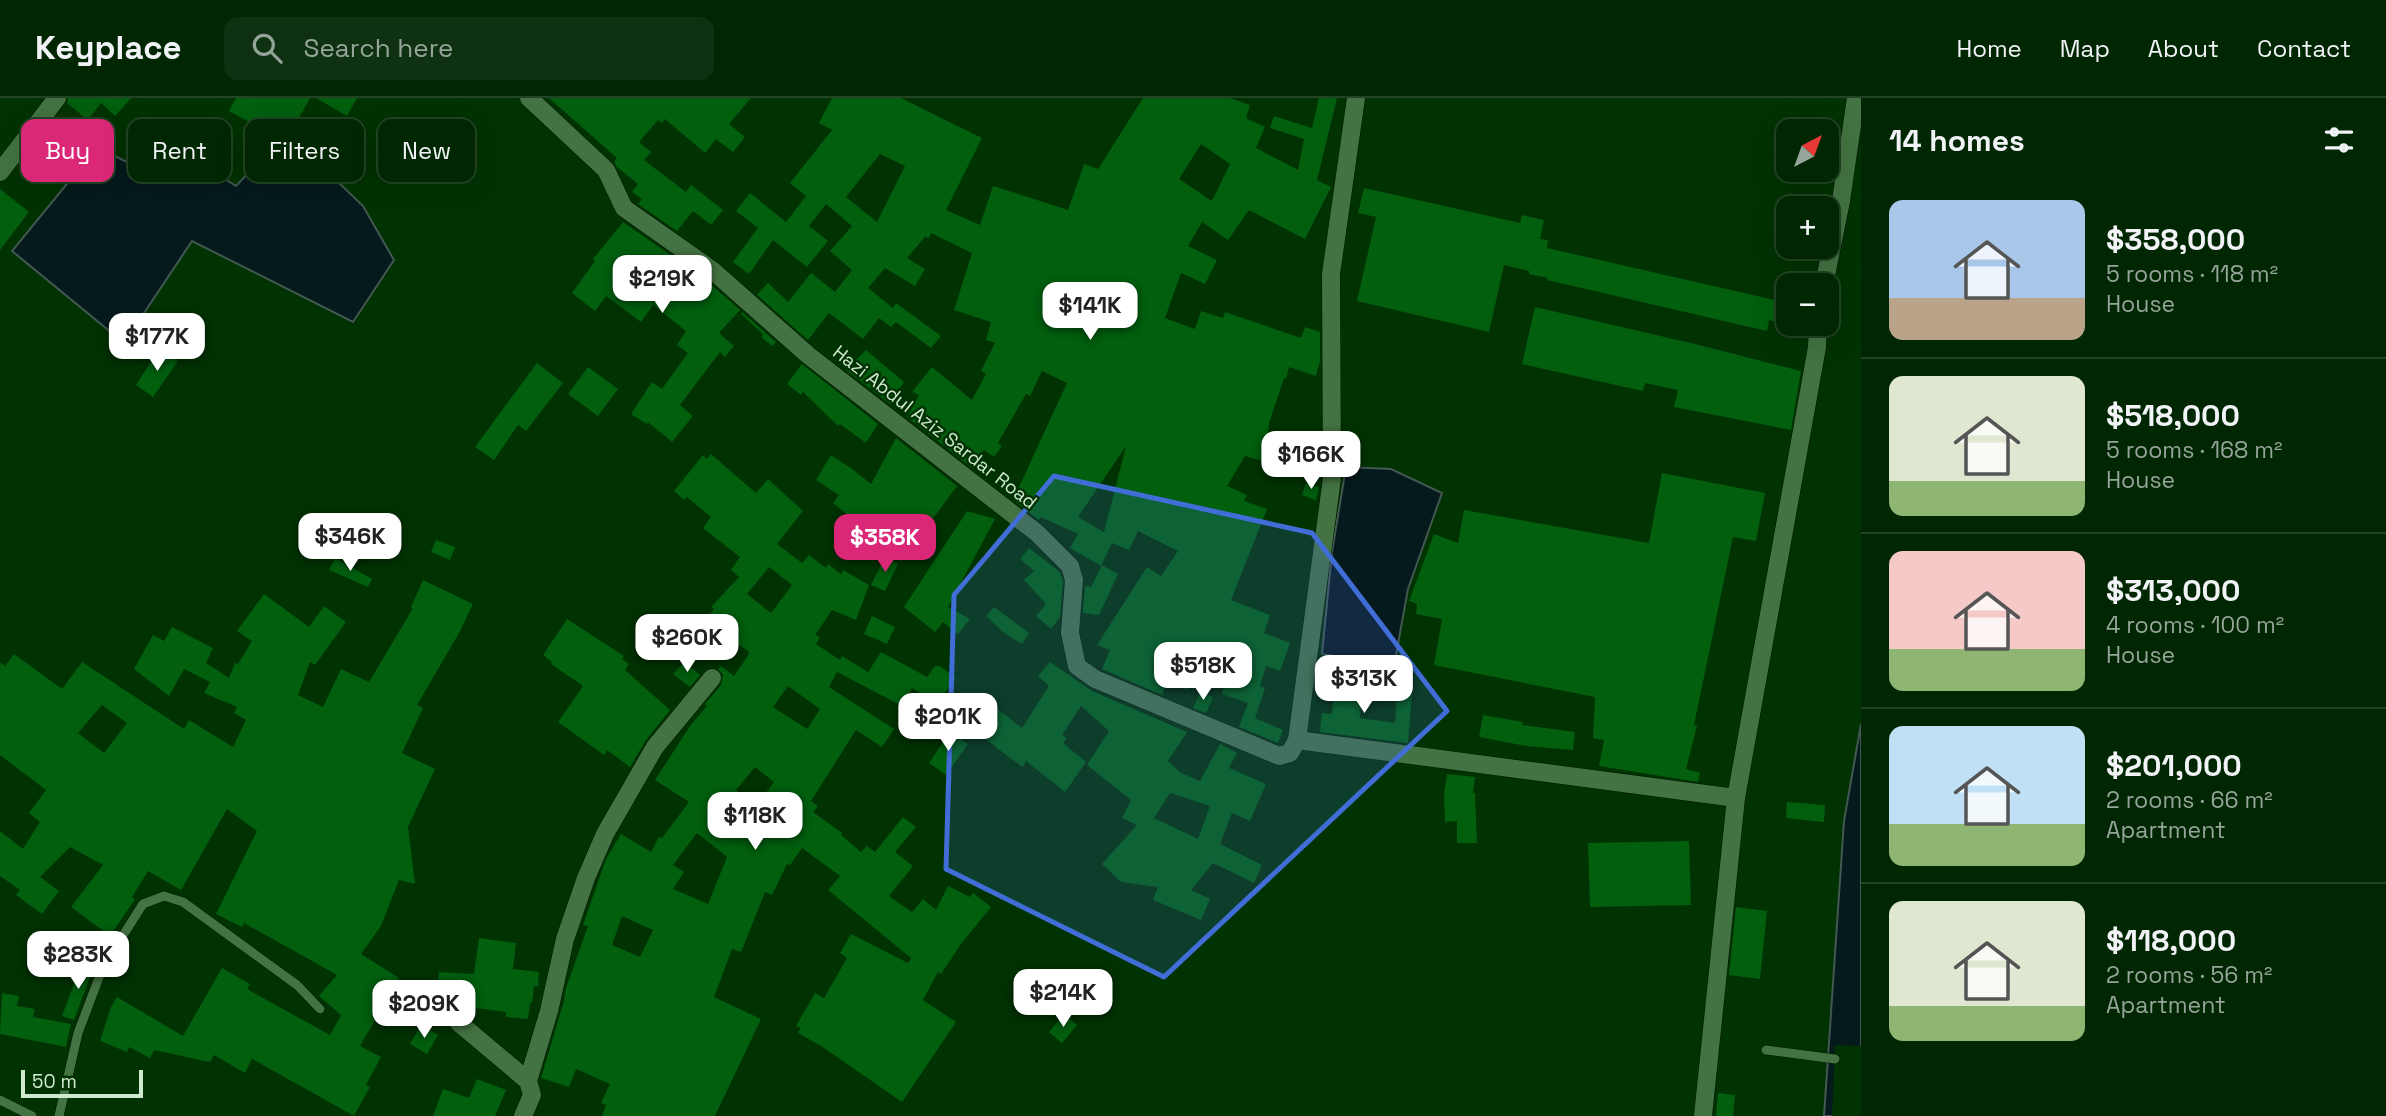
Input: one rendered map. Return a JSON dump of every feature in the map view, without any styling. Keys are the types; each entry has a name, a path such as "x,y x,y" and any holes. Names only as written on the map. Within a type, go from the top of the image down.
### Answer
{"street":[{"path":"0,172 57,98"},
{"name":"Hazi Abdul Aziz Sardar Road","path":"529,98 606,170 624,208 712,270 808,355 1037,534 1070,566 1074,580 1070,633 1077,666 1095,679 1279,756 1293,746"},
{"path":"1356,98 1331,275 1332,478 1293,746 1736,798"},
{"path":"1826,273 1841,201 1856,98"},
{"path":"1703,1116 1736,798 1817,336"},
{"path":"523,1116 532,1095 528,1081 549,1011 565,940 586,878 605,834 655,747 712,678"},
{"path":"458,1022 528,1081"}],"lane":[{"path":"59,1116 78,1033 103,967 144,904 164,896 183,902 297,985 320,1009"},
{"path":"1766,1050 1835,1059"},
{"path":"0,1100 20,1114 32,1116"}],"highlighted area":[{"path":"1054,476 1312,533 1447,711 1164,977 946,869 954,595"}],"water":[{"path":"114,156 128,162 128,182 230,182 236,186 245,177 245,182 338,182 363,206 394,260 353,322 192,241 124,343 12,251 68,182 114,182"},
{"path":"1346,467 1391,469 1442,493 1408,589 1394,666 1322,654 1332,552"},
{"path":"1861,724 1861,1116 1824,1116 1844,821"}],"pier":[{"path":"1835,1045 1861,1046 1861,1116 1832,1116"}],"building":[{"path":"68,98 131,98 115,116 101,103 89,119 67,103"},
{"path":"236,98 310,98 298,119 245,120 229,111"},
{"path":"316,98 357,98 347,116"},
{"path":"549,98 751,98 729,124 745,137 733,152 716,139 705,153 665,119 662,123 658,120 639,142 651,152 644,160 686,192 691,185 723,210 711,225 693,211 677,231 638,204 642,199 632,192 638,184 617,167 614,162 617,158"},
{"path":"832,98 901,98 982,138 946,210 980,225 993,186 1068,210 1084,164 1098,169 1143,98 1230,98 1250,105 1246,118 1265,127 1256,148 1298,170 1304,139 1270,128 1274,116 1312,128 1319,98 1337,98 1317,180 1331,187 1305,239 1249,210 1228,240 1202,222 1188,246 1217,260 1205,284 1181,273 1165,318 1195,329 1201,311 1223,318 1225,312 1301,338 1305,327 1320,332 1320,361 1316,376 1289,367 1269,423 1268,433 1304,445 1296,470 1245,456 1227,486 1247,495 1244,501 1267,509 1231,600 1270,615 1264,633 1290,643 1280,671 1266,666 1260,686 1265,688 1255,718 1283,730 1278,743 1239,727 1248,703 1222,694 1234,651 1207,641 1188,690 1167,682 1162,695 1102,669 1110,650 1097,645 1147,567 1161,576 1178,551 1138,531 1129,550 1112,543 1101,566 1070,548 1078,534 1041,517 1039,520 1013,500 1067,383 1042,371 1030,396 1026,394 998,443 1002,446 994,457 984,450 971,467 907,417 919,395 912,392 932,367 972,400 986,374 981,371 995,343 986,340 991,322 954,310 972,253 931,233 907,258 925,269 915,286 885,268 868,288 893,308 896,303 941,336 931,348 896,322 891,327 879,318 863,339 829,313 808,340 757,295 768,283 788,302 811,273 835,292 852,270 830,251 852,226 826,204 809,226 828,241 807,267 773,240 749,274 733,262 758,228 736,211 750,193 786,222 806,196 790,183 832,130 819,123","holes":["1201,144 1230,164 1212,201 1179,179","880,154 905,166 877,222 846,197","1126,446 1104,532 1078,517"]},
{"path":"1364,188 1520,223 1522,215 1544,220 1540,239 1548,240 1547,248 1776,300 1776,322 1769,320 1767,331 1547,280 1548,278 1529,274 1529,271 1504,265 1489,332 1357,301 1376,217 1358,213"},
{"path":"0,189 29,212 0,250"},
{"path":"623,222 705,279 740,310 719,333 734,346 725,357 720,352 680,405 693,416 672,442 648,422 647,424 631,414 652,382 662,389 688,353 677,345 686,331 653,305 641,322 606,296 595,311 572,293 595,261 593,259"},
{"path":"1535,307 1801,371 1791,430 1674,407 1678,390 1645,383 1643,391 1522,364"},
{"path":"742,312 776,342 772,346 761,337 763,334 741,314"},
{"path":"159,349 178,361 153,397 136,385"},
{"path":"866,350 904,382 890,404 846,370"},
{"path":"537,363 563,383 526,431 518,425 494,460 475,447"},
{"path":"802,364 878,424 866,443 840,424 838,426 803,392 801,395 787,384"},
{"path":"588,367 618,389 598,416 568,394"},
{"path":"896,438 957,486 923,532 907,520 889,552 862,532 864,528 833,503 839,495 816,480 831,455 871,484"},
{"path":"711,454 756,493 768,479 803,511 777,544 802,563 809,555 826,568 828,564 841,574 843,570 869,585 856,620 832,610 815,635 820,637 816,644 840,660 842,656 868,672 881,652 927,677 935,666 940,666 956,678 937,703 912,688 902,706 837,672 829,687 894,729 882,747 856,730 811,801 818,806 813,812 842,833 841,835 861,852 867,846 875,852 903,817 916,827 895,852 913,866 889,896 912,912 923,899 936,910 948,886 970,897 973,893 991,907 941,974 938,972 923,1000 956,1022 902,1102 798,1033 801,1028 796,1026 815,993 824,998 847,958 840,953 851,934 908,963 911,958 828,890 840,876 802,848 790,865 787,864 772,895 765,892 741,952 732,949 714,997 761,1019 715,1116 602,1116 606,1105 601,1103 610,1084 576,1069 569,1087 541,1078 566,988 588,926 583,925 606,859 621,834 651,852 659,837 662,838 689,802 655,780 690,726 707,706 705,704 721,685 723,675 718,669 721,666 734,676 749,654 727,636 715,652 693,636 714,609 711,607 739,577 731,570 740,557 703,528 711,517 687,497 684,500 674,491 703,455 707,459","holes":["769,567 792,585 771,613 747,594","788,686 820,709 807,729 773,707","755,767 774,782 756,806 736,790","697,833 727,857 708,904 673,889 684,872 673,865","622,916 653,930 640,957 612,945"]},
{"path":"1662,473 1765,493 1756,541 1733,537 1694,725 1697,726 1686,769 1700,773 1698,782 1599,766 1604,740 1593,738 1595,697 1434,665 1442,619 1416,614 1417,604 1409,601 1434,534 1458,543 1464,510 1649,543"},
{"path":"1306,483 1319,487 1316,500 1302,495"},
{"path":"967,511 995,519 948,607 970,619 958,634 943,622 935,632 904,607"},
{"path":"436,540 455,547 450,560 431,552"},
{"path":"1029,548 1060,572 1063,581 1060,617 1051,629 1036,616 1046,604 1024,580 1034,571 1020,559"},
{"path":"885,557 898,564 885,591 871,585"},
{"path":"335,558 372,579 368,587 329,570"},
{"path":"1102,565 1118,574 1099,615 1083,613 1085,586 1091,587"},
{"path":"423,580 473,604 417,705 423,708 402,753 435,769 408,827 415,884 399,880 381,926 361,954 399,978 360,1046 381,1057 366,1085 370,1087 354,1116 252,1059 245,1073 214,1055 210,1062 154,1050 150,1058 129,1047 127,1052 100,1041 117,997 183,1036 222,968 250,984 247,989 330,1035 341,1015 319,996 337,975 244,923 242,927 216,914 257,831 227,809 181,890 148,871 132,897 135,899 110,936 71,907 103,865 70,847 40,877 59,891 42,914 16,895 20,890 0,876 0,831 23,849 40,822 29,813 46,790 0,755 0,662 5,666 14,654 62,689 82,662 184,729 189,720 233,747 246,720 234,713 237,707 204,693 210,682 184,669 169,696 134,669 153,635 164,641 172,627 213,648 206,663 229,678 235,663 238,664 252,641 237,631 264,594 309,627 324,606 346,622 315,665 310,662 298,695 323,707 341,669 369,682 413,608 411,607","holes":["102,705 127,723 104,753 78,733"]},
{"path":"994,607 1029,633 1022,644 1004,633 986,616"},
{"path":"872,616 895,627 887,644 864,634"},
{"path":"567,619 624,656 622,659 629,664 625,670 670,710 646,740 630,767 607,750 604,755 558,722 583,686 551,664 543,655"},
{"path":"684,662 700,675 690,687 673,674"},
{"path":"1050,662 1092,691 1187,732 1168,761 1181,773 1200,781 1220,744 1237,753 1229,768 1266,784 1250,821 1232,813 1220,844 1262,865 1254,883 1213,863 1191,890 1210,899 1201,920 1153,900 1158,887 1121,882 1102,864 1137,825 1122,818 1131,800 1087,765 1109,731 1081,706 1062,735 1067,738 1063,743 1086,762 1065,792 1026,761 1023,767 969,726 986,700 1022,728 1049,686 1038,676","holes":["1170,793 1210,806 1198,839 1154,818"]},
{"path":"1335,676 1363,679 1360,718 1395,723 1397,693 1412,694 1408,743 1320,732 1322,713 1332,714"},
{"path":"1200,692 1213,697 1206,713 1193,708"},
{"path":"1483,715 1523,722 1522,725 1575,732 1573,750 1526,746 1479,737"},
{"path":"950,732 968,744 946,775 929,763"},
{"path":"1447,774 1475,777 1473,793 1477,843 1457,843 1457,821 1445,822 1444,795"},
{"path":"1787,802 1825,805 1824,822 1786,818"},
{"path":"1689,841 1691,905 1590,907 1588,843"},
{"path":"1736,907 1767,911 1760,979 1729,975"},
{"path":"479,938 516,943 513,969 539,972 538,986 534,986 528,1019 506,1017 506,1012 453,1005 455,989 438,989 439,972 474,974"},
{"path":"82,962 94,966 74,1020 62,1016"},
{"path":"2,993 19,996 17,1006 35,1009 33,1017 71,1024 66,1047 0,1034"},
{"path":"1064,1014 1077,1025 1062,1043 1049,1032"},
{"path":"421,1025 438,1035 427,1054 410,1044"},
{"path":"477,1079 506,1090 495,1116 433,1116 443,1089 469,1098"},
{"path":"1718,1093 1735,1095 1733,1116 1716,1116"}]}
